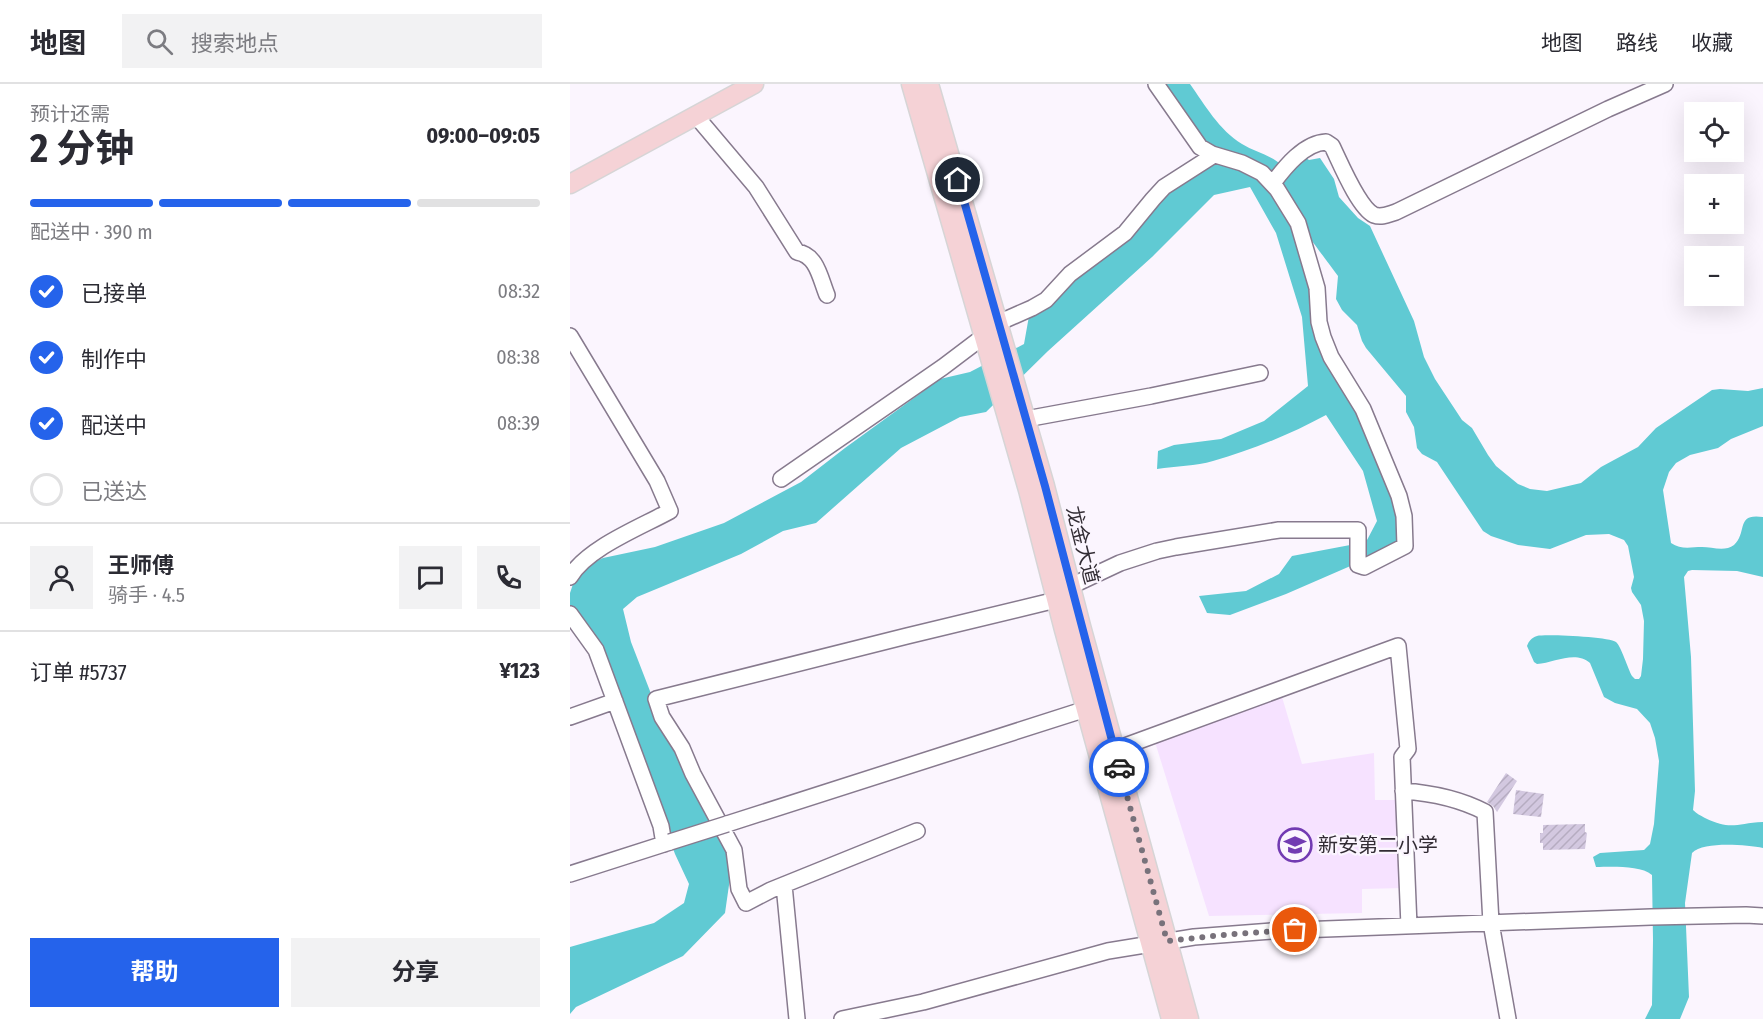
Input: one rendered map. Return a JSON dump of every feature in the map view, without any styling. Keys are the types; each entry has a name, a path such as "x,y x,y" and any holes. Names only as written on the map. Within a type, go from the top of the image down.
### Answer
{"main road":[{"path":"570,184 754,84"},
{"name":"龙金大道","path":"911,84 993,337 1017,389 1026,419 1114,750 1159,942 1171,1019"},
{"name":"龙金大道","path":"929,84 993,337 1003,401 1086,709 1159,942 1189,1019"}],"street":[{"path":"1071,586 1120,563 1156,550 1279,530 1358,530 1358,565 1364,567 1405,546 1404,516 1399,496 1358,399 1330,357 1321,330 1317,288 1298,223 1273,183 1256,169 1214,155 1200,147 1156,84"},
{"path":"1273,183 1296,156 1318,142 1326,142 1332,146 1361,201 1371,213 1382,217 1608,109 1644,88 1665,84"},
{"path":"696,116 756,187 797,252 804,253 813,260 827,295"},
{"path":"781,479 943,367 993,337 1046,300 1070,274 1125,233 1164,187 1214,155"},
{"path":"570,336 657,481 670,511 597,550 578,566 570,577"},
{"path":"1026,419 1260,373"},
{"path":"917,831 784,885 746,903 739,889 734,850 693,774 682,748 662,717 656,699 1056,600"},
{"path":"570,614 596,650 667,843"},
{"path":"1114,750 1398,646 1408,749 1402,758 1408,926"},
{"path":"570,717 615,701"},
{"path":"570,874 1086,709"},
{"path":"1403,791 1433,793 1485,812 1491,923 1508,1019"},
{"path":"784,885 797,1019"},
{"path":"842,1019 923,1002 1108,951 1159,942 1272,931 1651,917 1763,916"}],"shaded area":[{"name":"新安第二小学","path":"1279,694 1282,697 1302,764 1374,753 1375,800 1402,800 1403,888 1362,889 1362,913 1209,916 1155,742"}],"water":[{"path":"1159,84 1190,84 1226,132 1242,144 1283,166 1277,174 1211,151"},
{"path":"1303,156 1309,160 1320,158 1334,179 1339,197 1358,218 1370,226 1414,321 1424,357 1435,379 1462,420 1472,428 1496,466 1518,484 1530,489 1547,491 1581,483 1601,467 1638,447 1656,428 1712,390 1748,391 1763,388 1763,426 1731,439 1718,448 1690,455 1676,463 1669,472 1663,490 1671,543 1679,547 1723,549 1730,547 1738,540 1745,521 1749,518 1763,517 1763,577 1737,571 1692,570 1688,571 1684,577 1691,657 1695,791 1693,810 1705,818 1722,824 1763,822 1763,848 1715,845 1698,849 1692,853 1685,903 1689,997 1680,1019 1645,1019 1652,1005 1652,875 1633,868 1596,867 1593,857 1600,853 1644,850 1650,844 1654,824 1659,761 1650,723 1637,709 1615,703 1604,697 1590,663 1584,659 1571,657 1537,664 1527,646 1533,638 1543,635 1611,640 1618,644 1632,676 1639,679 1643,659 1644,621 1641,605 1631,588 1634,577 1628,546 1624,540 1609,534 1586,535 1550,549 1518,545 1483,531 1437,462 1422,454 1417,448 1414,427 1406,412 1406,396 1366,348 1357,325 1342,310 1336,299 1338,276 1289,204 1280,178"},
{"path":"1211,163 1236,165 1256,173 1273,193 1299,234 1316,324 1359,405 1397,501 1401,539 1385,551 1286,594 1230,615 1207,613 1199,596 1246,591 1279,574 1292,556 1366,542 1377,521 1363,471 1326,415 1271,441 1228,457 1200,464 1157,469 1158,451 1174,445 1221,439 1264,421 1308,386 1302,317 1276,233 1250,187 1214,195 1152,257 1048,351 986,412 960,417 901,448 816,523 783,531 741,554 637,597 623,609 631,642 655,704 710,809 732,864 725,913 683,956 576,1007 570,1014 570,947 654,923 684,903 689,884 675,854 604,655 570,609 570,593 581,568 603,558 655,547 724,523 801,482 940,379 970,372 1024,344 1029,316 1126,240 1164,192"}],"building":[{"path":"1506,773 1517,781 1497,812 1487,802"},
{"path":"1516,790 1544,794 1541,817 1513,814"},
{"path":"1585,824 1587,833 1585,849 1543,850 1540,833 1543,833 1543,825"}],"way so far":[{"path":"1119,767 1167,941 1295,930"}],"place":[{"name":"新安第二小学","path":"1295,845"}],"route":[{"path":"958,180 1045,486 1119,767"}]}
